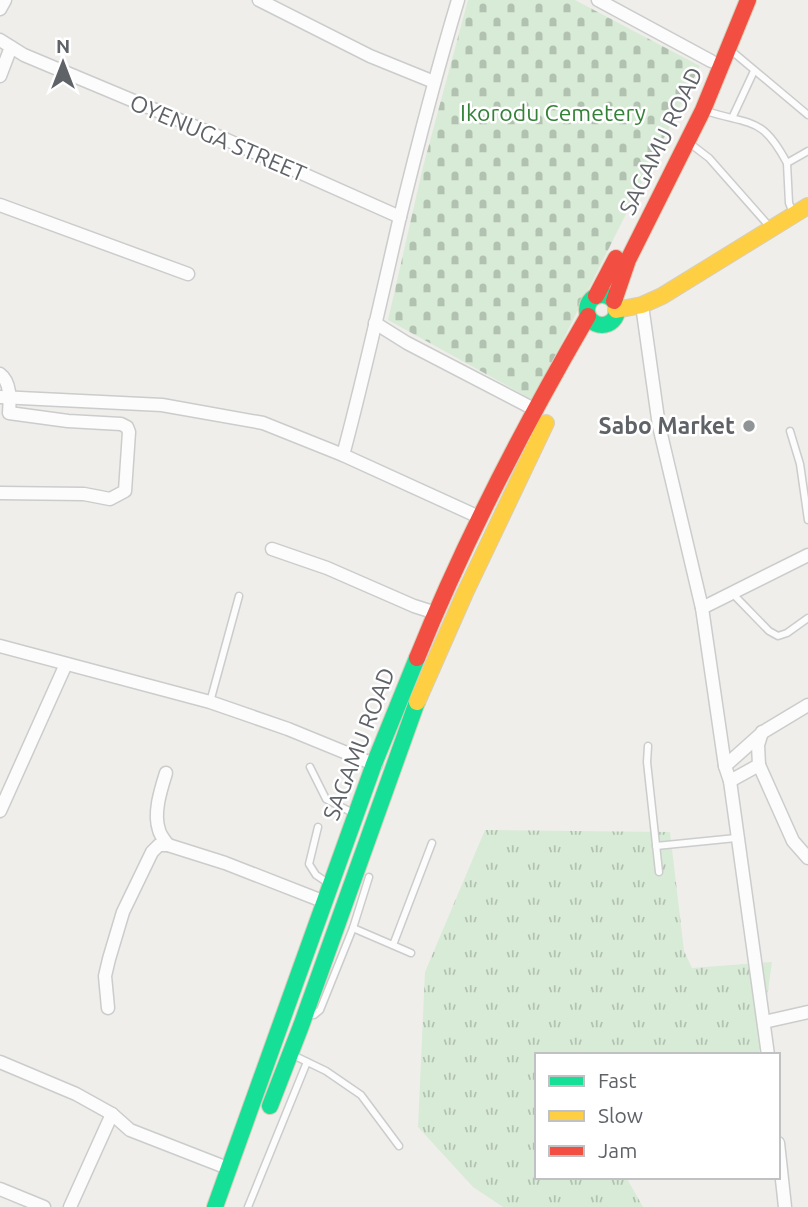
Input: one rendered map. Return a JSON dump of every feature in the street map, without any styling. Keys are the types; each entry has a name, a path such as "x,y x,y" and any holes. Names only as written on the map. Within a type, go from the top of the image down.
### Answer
{"main road":[{"name":"SAGAMU ROAD","path":"596,296 644,206 711,61 734,0"},
{"name":"SAGAMU ROAD","path":"615,305 628,260 704,110 748,0"},
{"path":"615,305 613,319 595,320 589,302 596,296 606,295 615,305 642,305 706,271 801,210"},
{"name":"SAGAMU ROAD","path":"215,1207 231,1169 374,764 436,612 479,517 534,409 595,320"},
{"name":"SAGAMU ROAD","path":"265,1117 291,1053 414,709 481,557 587,343 595,320"},
{"path":"284,1018 303,1020"},
{"path":"228,1207 256,1142"}],"street":[{"path":"0,9 5,0"},
{"path":"259,0 370,56 434,82"},
{"path":"343,454 364,379 375,323 434,82 458,0"},
{"path":"598,0 711,61"},
{"path":"0,76 6,43"},
{"name":"OYENUGA STREET","path":"6,43 24,55 227,140 400,217"},
{"path":"0,205 188,274"},
{"path":"642,305 665,460 702,608 725,765 730,781 768,1053"},
{"path":"375,323 407,343 534,409"},
{"path":"0,374 5,378 5,413 121,424 127,427 129,432 125,491 110,499 84,494 0,492"},
{"path":"5,396 162,405 263,423 343,454 479,517"},
{"path":"272,549 340,573 401,601 436,612"},
{"path":"702,608 808,555"},
{"path":"0,646 210,702 288,729 391,770"},
{"path":"1,805 66,664"},
{"path":"725,765 762,732 808,705"},
{"path":"762,732 758,745 760,765 793,841 808,858"},
{"path":"730,781 760,765"},
{"path":"166,773 157,817 159,831 168,845"},
{"path":"108,1008 105,976 123,912 152,852 159,845 168,845 225,863 325,902"},
{"path":"764,1022 808,1012"},
{"path":"0,1062 76,1094 112,1114 130,1130 231,1169"},
{"path":"70,1207 112,1114"},
{"path":"780,1161 785,1207"},
{"path":"0,1189 44,1207"}],"lane":[{"path":"729,50 741,57 808,115"},
{"path":"733,116 754,71"},
{"path":"704,110 733,116 764,129 775,140 787,163 789,203 801,210"},
{"path":"688,143 709,158 772,229"},
{"path":"787,163 808,151"},
{"path":"790,431 800,464 808,520"},
{"path":"732,593 769,631 778,636 788,633 808,618"},
{"path":"210,702 239,596"},
{"path":"648,747 647,762 659,872"},
{"path":"310,767 326,799 356,814"},
{"path":"318,827 309,864 316,875 332,886"},
{"path":"656,846 736,838"},
{"path":"393,945 432,843"},
{"path":"303,1020 316,1015 320,1010 353,928 369,877"},
{"path":"353,928 411,953"},
{"path":"291,1053 361,1095 399,1146"},
{"path":"247,1207 307,1062"}],"green space":[{"name":"Ikorodu Cemetery","path":"468,0 575,0 700,66 533,400 388,320 423,167"},
{"path":"485,830 670,832 684,951 692,968 772,962 759,1053 535,1053 535,1179 627,1179 643,1207 503,1207 473,1187 418,1127 425,972"}],"traffic: fast":[{"path":"602,295 608,296 616,304 617,310 616,316 608,324 602,325 596,324 588,316 587,310 588,304 596,296 602,295"},
{"path":"215,1207 374,764 417,658"},
{"path":"270,1106 417,702"}],"traffic: slow":[{"path":"616,310 642,305 662,296 808,206"},
{"path":"417,702 465,593 546,423"}],"traffic: jam":[{"path":"614,301 628,260 703,110 748,0"},
{"path":"596,296 616,258"},
{"path":"417,658 496,484 588,316"}],"place":[{"name":"Sabo Market","path":"749,426"}]}
